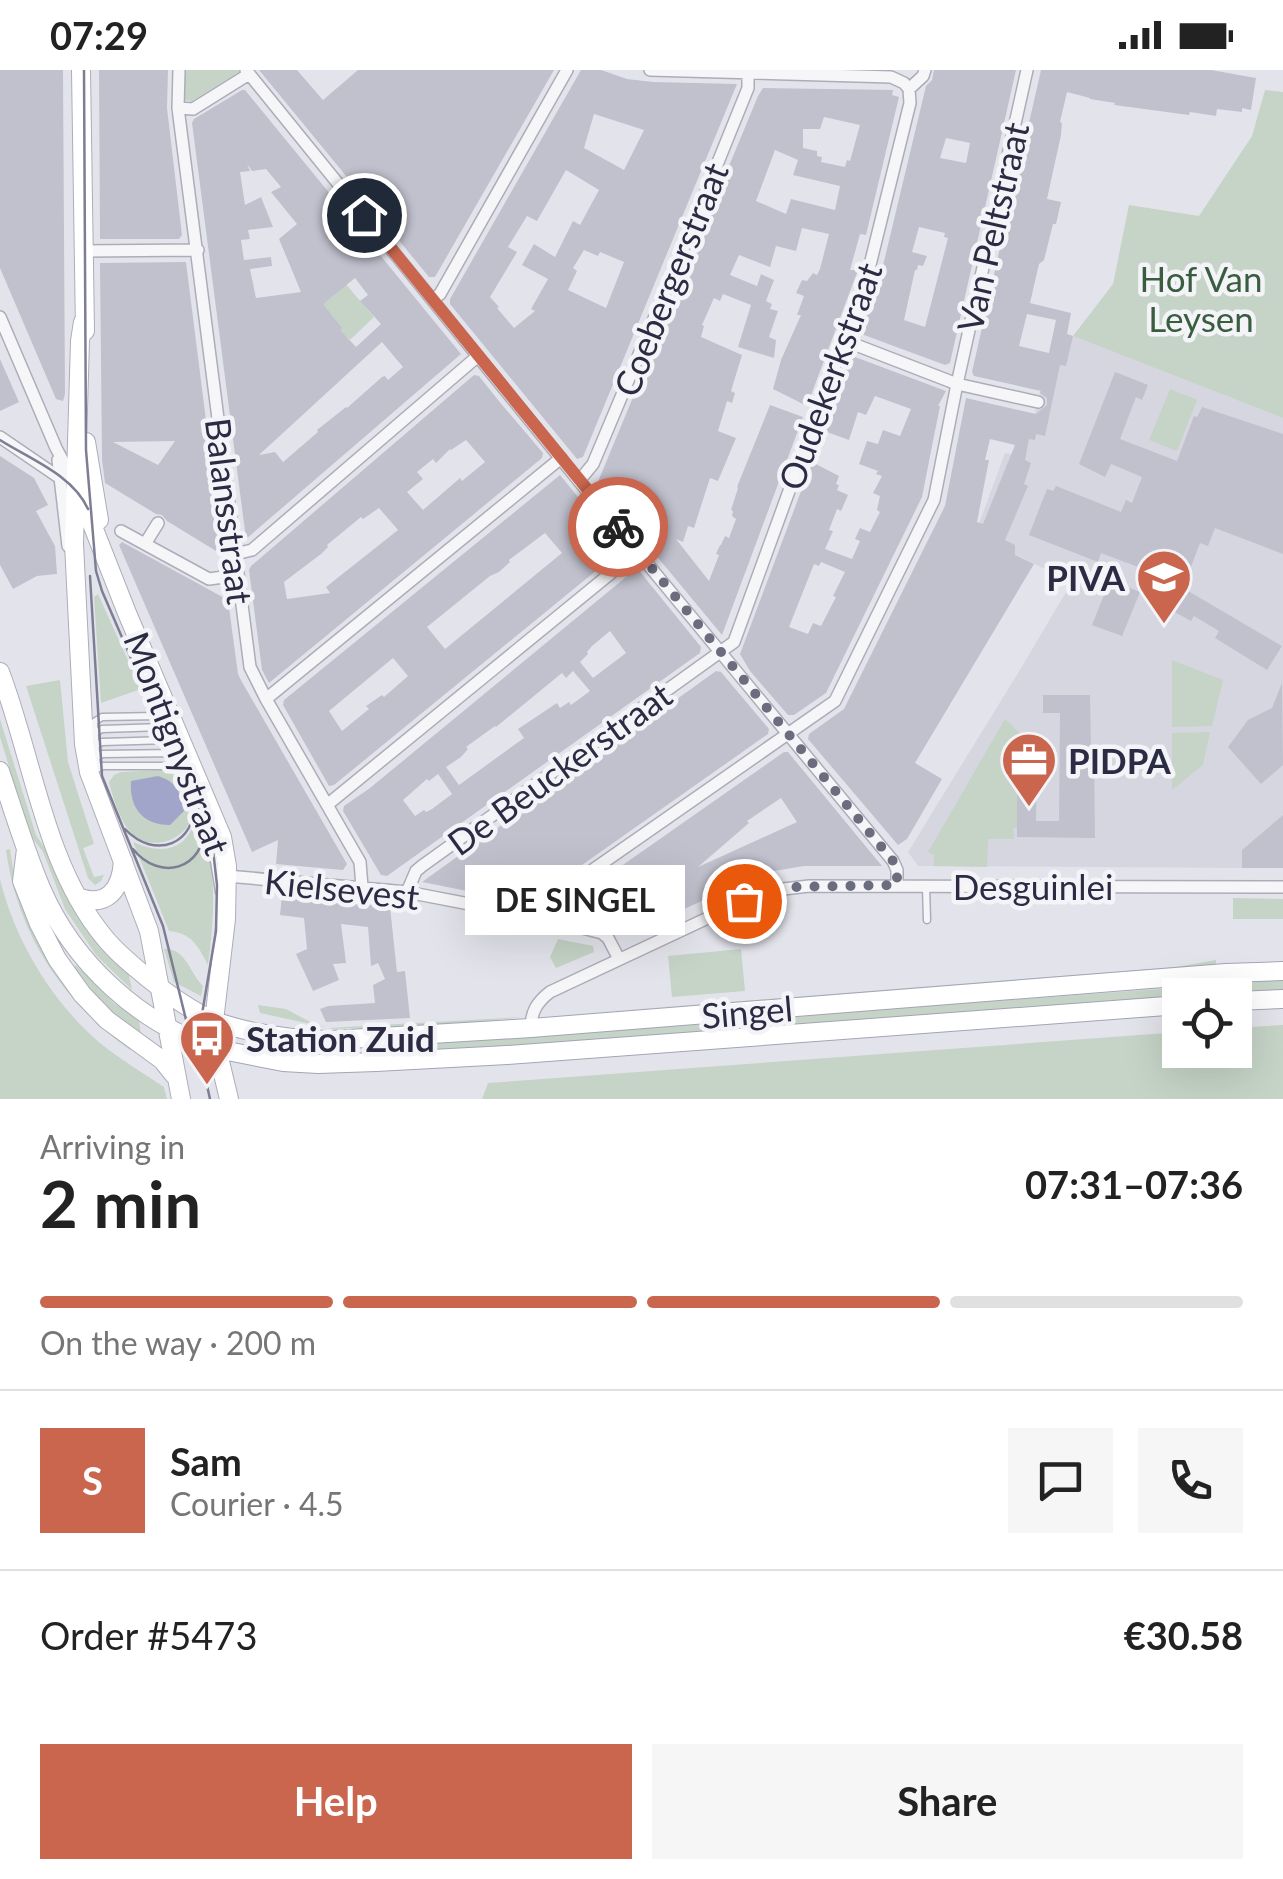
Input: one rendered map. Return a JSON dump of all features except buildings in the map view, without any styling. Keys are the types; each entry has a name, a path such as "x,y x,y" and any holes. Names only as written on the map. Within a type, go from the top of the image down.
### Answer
{"main road":[{"path":"77,487 86,446 82,70"},
{"name":"Montignystraat","path":"77,487 226,852 223,958 214,1021 229,1099"},
{"name":"Montignystraat","path":"77,487 108,560"},
{"name":"Montignystraat","path":"77,487 74,564 84,744 98,798 149,931 179,1091"},
{"path":"0,672 55,844 77,897 118,953 162,989"},
{"path":"0,772 46,898 74,945 112,988 168,1027"},
{"path":"26,849 22,872 26,893 57,959 93,1006 162,1060 179,1091"},
{"path":"77,897 93,901 108,896 116,888 123,861"},
{"name":"Singel","path":"162,989 214,1021 257,1033 311,1040 531,1028 1283,971"},
{"path":"1252,1000 1283,999"},
{"name":"Singel","path":"168,1027 199,1044 283,1062 356,1062 507,1056 1162,1006"}],"street":[{"name":"Balansstraat","path":"179,70 178,108 250,667 360,862 362,887"},
{"path":"433,300 440,294 567,70"},
{"path":"650,70 872,74 895,78 909,89 924,76 925,70"},
{"name":"Van Peltstraat","path":"547,919 550,906 561,892 835,701 934,500 1027,70"},
{"path":"178,108 193,109 248,72 893,861 897,885"},
{"name":"Coebergerstraat","path":"580,480 593,464 672,276 748,88 748,72"},
{"name":"Oudekerkstraat","path":"720,652 734,642 867,278 910,103 909,89"},
{"path":"82,252 198,250"},
{"name":"Montignystraat","path":"0,316 56,448 77,487"},
{"path":"843,340 957,384 1038,402"},
{"path":"235,554 252,550 478,356"},
{"path":"0,437 77,487"},
{"path":"266,700 561,458"},
{"path":"145,544 158,523"},
{"path":"121,531 209,579 238,576"},
{"path":"327,806 638,551"},
{"name":"De Beuckerstraat","path":"407,892 422,866 720,652"},
{"name":"Kielsevest","path":"228,876 407,892 547,919 602,933 619,959"},
{"name":"Desguinlei","path":"531,1028 532,1013 550,992 775,890 897,885 1283,887"}],"lane":[{"path":"98,798 94,722 102,717 158,716 212,841 223,958"},
{"path":"95,746 102,742 170,740"},
{"path":"96,758 102,754 176,753"},
{"path":"97,769 182,766"},
{"path":"926,885 927,920"}],"shaded area":[{"name":"PIVA","path":"1054,331 1283,418 1283,815 1243,850 1242,868 918,866 908,852 1072,582 978,537 977,529 1005,453 1025,456"}],"green space":[{"path":"182,70 240,71 192,101 182,100"},
{"name":"Hof Van Leysen","path":"1265,90 1283,92 1283,418 1073,336 1113,284 1129,205 1199,216 1252,136"},
{"path":"343,281 374,317 350,340 343,340 337,333 341,328 331,314 313,305"},
{"path":"1170,389 1197,400 1177,451 1149,440"},
{"path":"98,594 141,689 101,703 94,597"},
{"path":"1172,660 1223,680 1212,726 1172,727"},
{"path":"60,680 68,762 94,844 83,848 94,877 104,875 95,885 88,878 26,686"},
{"path":"0,719 36,835 128,971 132,990 96,955 65,909 43,852 30,835 0,737"},
{"path":"1005,719 1037,750 1018,749 1014,839 988,839 987,867 934,866 934,855 928,852"},
{"path":"1210,732 1203,765 1172,790 1172,733"},
{"path":"164,770 182,782 192,803 192,815 175,838 146,842 127,827 109,782 121,772"},
{"path":"197,813 212,869 208,965 189,938 169,931 133,842 155,849 174,847 188,835"},
{"path":"10,849 16,889 35,936 132,1046 130,1050 83,1010 47,963 20,909 6,850"},
{"path":"0,879 26,947 66,1009 100,1043 164,1087 167,1099 0,1099"},
{"path":"1233,898 1283,899 1283,919 1233,919"},
{"path":"558,939 593,946 594,952 556,968 550,957"},
{"path":"164,949 177,952 187,962 203,986 201,996 174,982"},
{"path":"741,949 745,991 672,997 668,956"},
{"path":"1216,960 1216,966 550,1016 1176,967"},
{"path":"76,965 114,1003 139,1020 141,1035 96,995"},
{"path":"1283,980 1283,991 1252,992 1252,982"},
{"path":"1162,989 1162,999 506,1047 368,1053 403,1044"},
{"path":"258,1005 286,1009 327,1028 260,1013"},
{"path":"523,1017 468,1023 328,1028"},
{"path":"1283,1025 1283,1099 482,1099 488,1083 1162,1033 1162,1068 1252,1068 1252,1027"}],"water":[{"path":"158,776 174,785 183,804 184,811 170,825 145,818 132,799 131,781"}],"tram line":[{"path":"84,70 86,450 96,571 212,841 217,885 216,931 199,1032 210,1099"},
{"path":"0,440 61,477 88,509"},
{"path":"90,576 102,776 163,926 191,1040"},
{"path":"125,829 149,844 172,843 189,828 194,801"},
{"path":"133,849 155,866 179,866 197,853 204,826"}],"way so far":[{"path":"618,527 896,865 897,885 792,887 744,901"}],"place":[{"name":"PIVA","path":"1164,626"},
{"name":"PIDPA","path":"1029,809"},
{"name":"DE SINGEL","path":"744,901"},
{"name":"Station Zuid","path":"207,1087"}],"route":[{"path":"364,215 618,527"}]}
